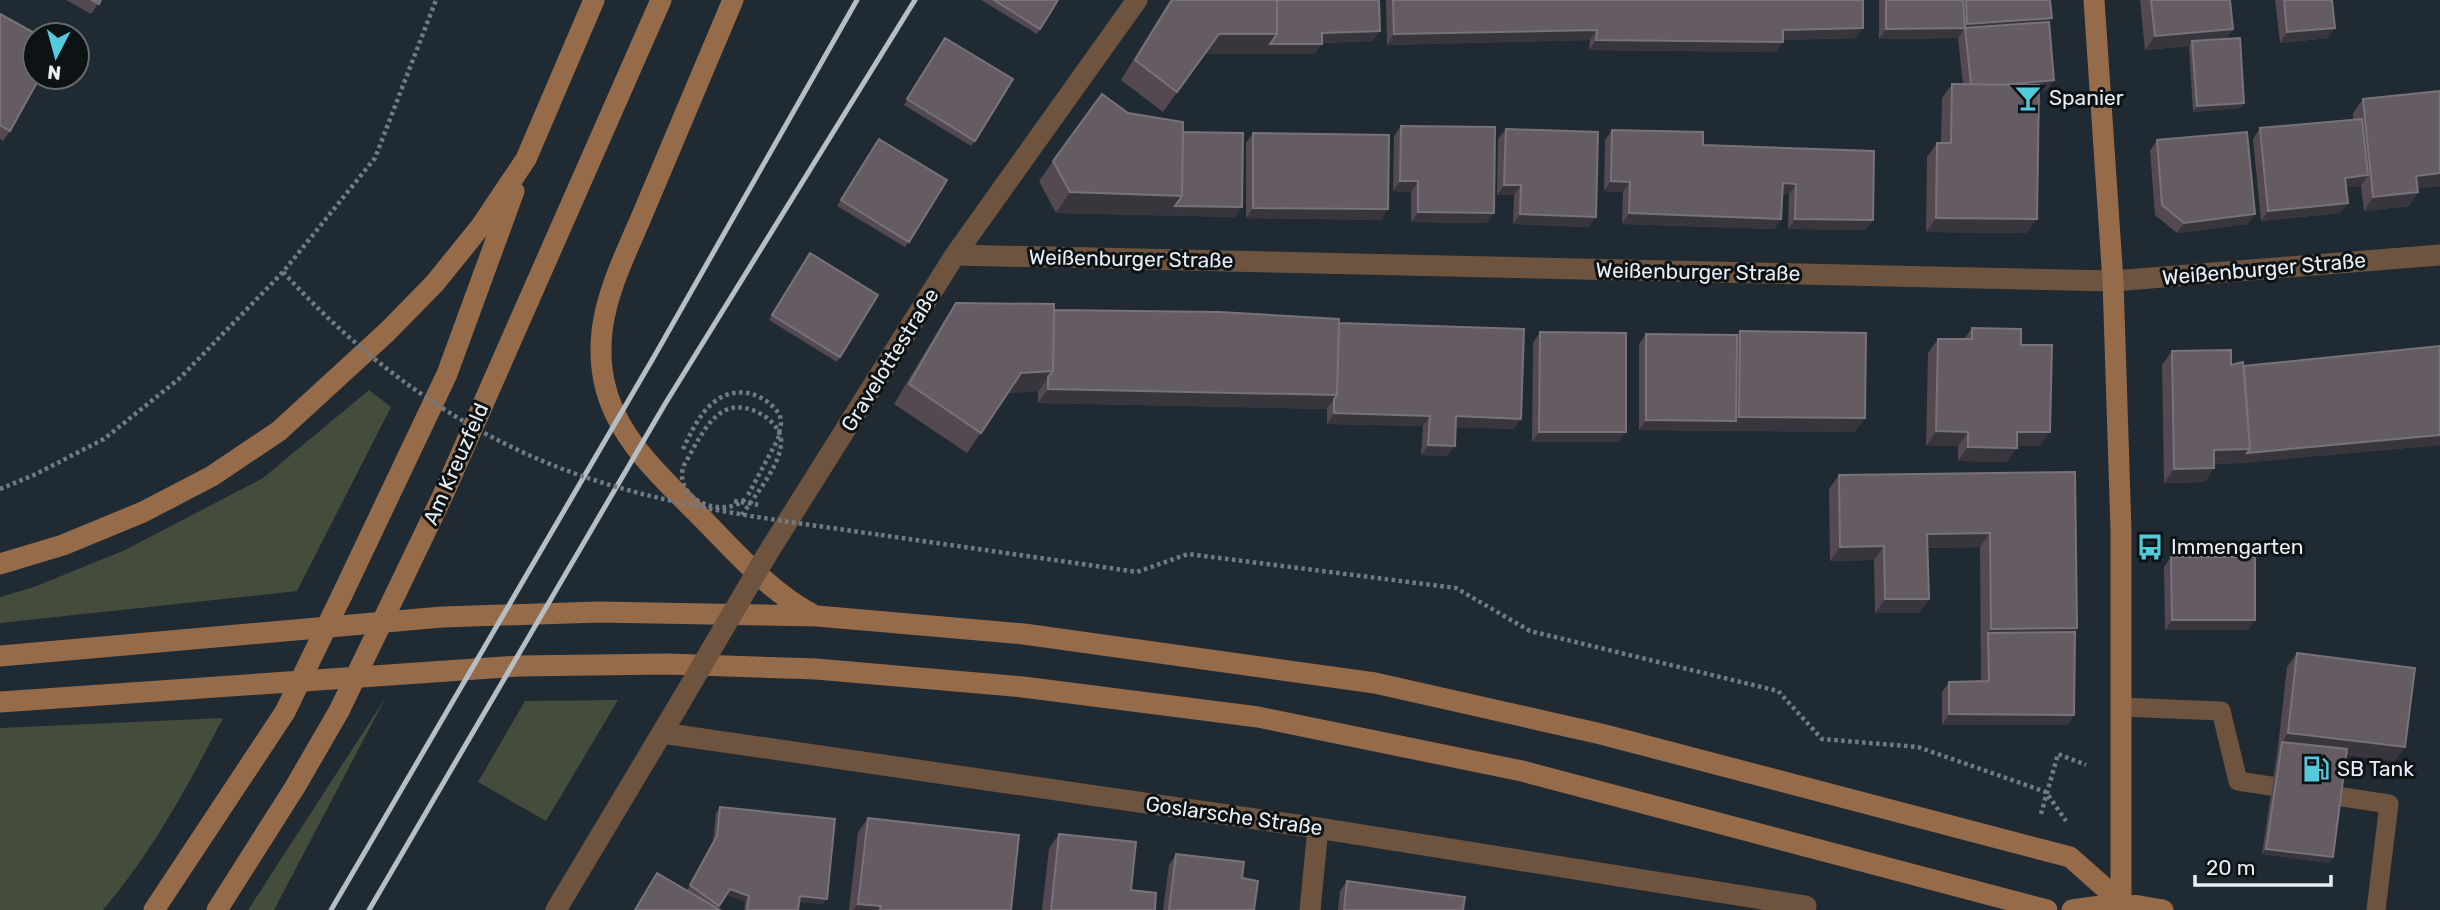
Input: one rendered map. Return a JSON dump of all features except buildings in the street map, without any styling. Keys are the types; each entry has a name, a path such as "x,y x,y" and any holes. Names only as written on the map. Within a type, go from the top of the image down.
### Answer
{"main road":[{"path":"154,910 285,712 342,595 447,374 526,159 594,0"},
{"name":"Am Kreuzfeld","path":"217,910 295,787 339,710 443,495 661,0"},
{"path":"733,0 619,270 602,329 603,376 608,398 617,418 640,452 751,566 791,603 817,616"},
{"path":"2094,0 2113,281 2120,530 2122,907"},
{"path":"0,564 63,545 143,512 212,476 279,431 387,332 435,283 481,226 526,159"},
{"path":"0,656 442,617 586,612 817,616 1024,634 1375,683 1601,734 2070,857 2122,907"},
{"path":"0,702 519,666 667,664 816,669 1023,687 1258,717 1522,771 2047,910"},
{"path":"2072,910 2122,907 2163,910"}],"street":[{"name":"Gravelottestraße","path":"556,910 766,556 955,255 1137,0"},
{"name":"Weißenburger Straße","path":"955,255 2113,281 2440,255"},
{"name":"Goslarsche Straße","path":"662,733 1318,828 1806,906"},
{"path":"1310,910 1318,828"}],"lane":[{"path":"2121,707 2221,711 2238,781 2389,804 2376,910"}],"path":[{"path":"0,489 34,475 104,439 180,378 283,272 375,158 436,0"},
{"path":"283,272 344,334 388,371 436,404 486,434 592,480 742,515 1137,572 1188,554 1457,588 1530,631 1778,691 1822,739 1918,747 2046,792 2058,754 2121,779"},
{"path":"684,445 705,411 726,395 748,393 763,398 775,408 781,423 780,432 778,439 747,497 737,506 715,506 694,499 684,485 682,471 715,416 726,408 738,406 767,417 776,427 781,439 776,464 742,515"}],"green space":[{"path":"369,390 391,407 297,591 0,623 0,597 34,587 125,550 263,478"},
{"path":"386,697 274,910 248,910"},
{"path":"618,700 546,821 478,782 525,701"},
{"path":"223,718 154,841 103,910 0,910 0,728"}],"railway":[{"path":"331,910 655,355 857,0"},
{"path":"369,910 665,404 915,0"}],"place":[{"name":"Spanier","path":"2028,98"},
{"name":"Immengarten","path":"2150,547"},
{"name":"SB Tank","path":"2316,769"}]}
